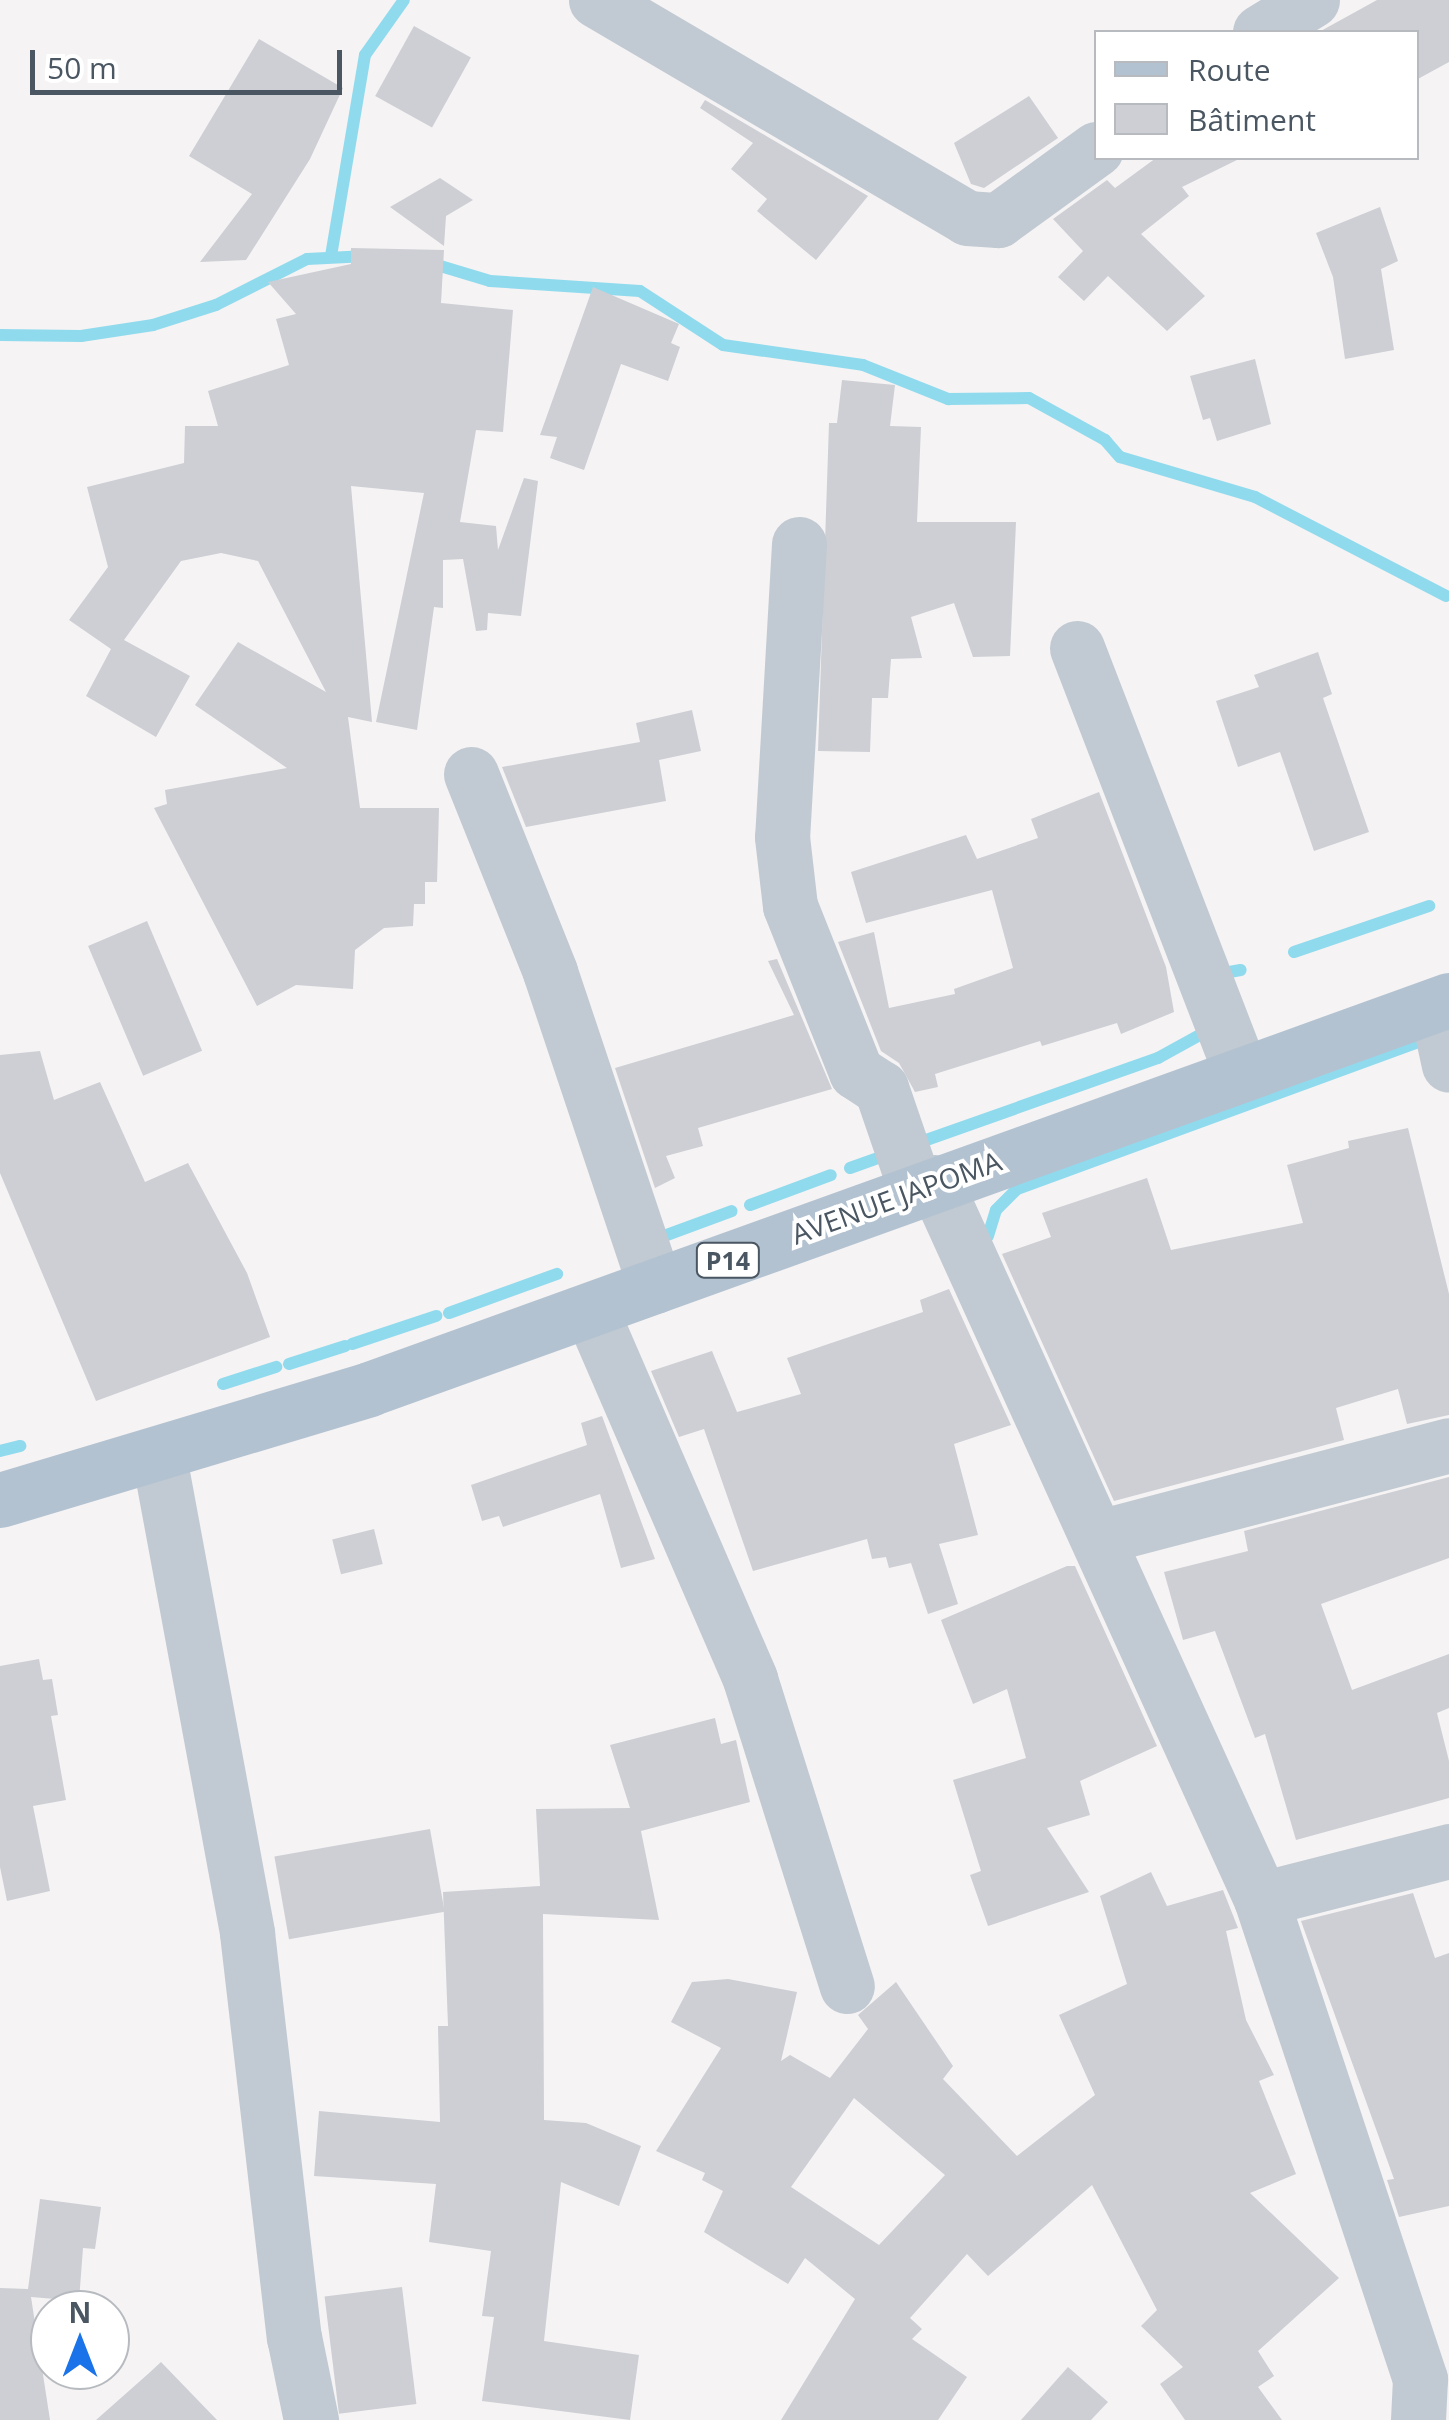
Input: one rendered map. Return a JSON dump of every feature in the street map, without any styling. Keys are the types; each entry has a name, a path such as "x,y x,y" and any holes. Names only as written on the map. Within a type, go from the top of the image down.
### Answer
{"main road":[{"name":"AVENUE JAPOMA","path":"0,1500 158,1457 591,1310 925,1186 1443,1002"}],"street":[{"path":"596,0 967,218 998,220 1094,150"},
{"path":"799,544 782,837 790,906 856,1072 882,1088 925,1186 1099,1537 1261,1899 1429,2393"},
{"path":"1077,648 1241,1074"},
{"path":"472,774 556,991 655,1286"},
{"path":"1443,1002 1449,1066"},
{"path":"591,1310 750,1680 848,1986"},
{"path":"1099,1537 1449,1445"},
{"path":"158,1457 247,1933 294,2337 310,2420"},
{"path":"1261,1899 1449,1851"}],"building":[{"path":"1377,0 1449,0 1449,62 1419,78 1419,30 1323,30"},
{"path":"414,26 471,58 432,127 375,96"},
{"path":"259,39 343,88 310,159 246,260 200,262 252,194 189,156"},
{"path":"1029,96 1058,138 984,188 971,184 954,143"},
{"path":"705,100 868,196 816,260 757,211 767,199 731,169 753,143 700,108"},
{"path":"1153,160 1237,160 1182,187 1189,196 1141,234 1205,296 1167,331 1108,276 1084,301 1058,277 1083,251 1053,219 1107,180 1115,188"},
{"path":"440,178 473,200 446,216 444,246 390,207"},
{"path":"1380,207 1398,261 1381,269 1394,350 1345,359 1333,277 1316,233"},
{"path":"351,248 444,250 441,303 513,310 503,432 476,430 460,522 496,526 498,550 524,478 538,481 521,616 488,613 487,630 476,631 463,559 443,560 443,608 434,607 417,730 376,722 424,493 351,486 372,722 348,717 360,808 439,808 437,882 425,882 425,904 414,904 413,926 384,928 355,950 353,989 296,985 257,1006 154,808 167,804 165,790 287,768 195,705 238,642 326,692 258,561 221,553 181,561 124,640 190,676 156,737 86,696 111,649 69,620 108,567 87,487 184,463 185,426 218,426 208,391 289,365 276,319 296,314 268,282 351,264"},
{"path":"593,287 679,324 671,343 680,347 668,381 621,364 584,470 550,458 557,437 540,435"},
{"path":"1255,359 1271,424 1217,441 1210,418 1203,420 1190,376"},
{"path":"842,380 895,385 890,426 921,427 917,522 1016,522 1010,656 973,657 954,603 911,617 922,658 891,659 888,698 872,698 870,752 818,751 829,423 837,423"},
{"path":"1318,652 1332,694 1323,698 1369,832 1314,851 1280,752 1238,767 1216,701 1259,687 1254,675"},
{"path":"692,710 701,751 659,760 666,801 526,827 502,767 640,742 636,723"},
{"path":"1099,792 1166,967 1174,1012 1121,1034 1117,1023 1042,1046 1040,1041 935,1074 938,1087 915,1092 899,1063 881,1051 838,942 874,932 889,1008 955,994 954,989 1013,968 992,890 866,923 851,872 966,835 977,859 1038,838 1031,819"},
{"path":"147,921 202,1051 143,1076 88,946"},
{"path":"777,959 832,1089 698,1128 703,1146 666,1156 675,1178 655,1188 615,1068 794,1015 768,961"},
{"path":"40,1051 54,1100 100,1082 145,1182 188,1163 247,1273 270,1337 96,1401 0,1173 0,1055"},
{"path":"1408,1128 1449,1294 1449,1415 1407,1424 1398,1389 1336,1408 1344,1440 1114,1501 1002,1254 1051,1237 1042,1213 1147,1178 1171,1250 1303,1223 1287,1165 1349,1148 1348,1141"},
{"path":"949,1289 1011,1425 954,1444 978,1535 939,1544 958,1604 928,1614 911,1563 889,1568 886,1557 872,1559 867,1539 753,1571 704,1429 679,1437 651,1371 712,1351 737,1412 801,1394 787,1358 923,1312 920,1300"},
{"path":"602,1416 655,1559 621,1568 600,1494 503,1527 499,1516 482,1521 471,1485 587,1445 581,1423"},
{"path":"1449,1477 1449,1558 1321,1604 1352,1690 1449,1654 1449,1708 1437,1713 1449,1761 1449,1798 1296,1840 1265,1734 1255,1738 1215,1631 1183,1640 1164,1572 1248,1551 1244,1531"},
{"path":"374,1529 383,1564 341,1574 332,1539"},
{"path":"1075,1566 1157,1746 1080,1781 1090,1815 1047,1828 1089,1892 988,1926 970,1875 981,1871 953,1780 1026,1758 1007,1689 973,1704 941,1620"},
{"path":"39,1659 43,1680 52,1679 58,1715 51,1716 66,1800 33,1806 50,1891 7,1901 0,1867 0,1666"},
{"path":"715,1718 721,1744 736,1740 750,1802 641,1831 659,1920 543,1914 544,2120 586,2123 641,2146 619,2206 561,2182 544,2341 639,2355 630,2420 482,2401 494,2317 482,2316 491,2251 429,2242 436,2184 314,2176 319,2111 440,2122 438,2026 448,2026 443,1892 540,1886 536,1809 630,1808 610,1745"},
{"path":"430,1829 445,1912 289,1939 274,1856"},
{"path":"1151,1872 1167,1906 1223,1890 1238,1928 1226,1931 1246,2020 1274,2075 1259,2081 1296,2174 1250,2193 1339,2278 1258,2351 1274,2376 1258,2387 1282,2420 1185,2420 1160,2384 1183,2367 1141,2326 1157,2310 1092,2185 988,2276 967,2254 910,2318 922,2329 912,2339 967,2377 938,2420 781,2420 855,2299 805,2258 788,2284 704,2232 723,2191 702,2180 705,2173 656,2151 721,2048 671,2022 692,1982 728,1979 797,1992 781,2061 790,2055 830,2078 868,2029 858,2015 896,1982 953,2066 943,2079 1017,2156 1095,2095 1059,2015 1127,1984 1100,1896","holes":["854,2098 945,2175 879,2245 791,2187"]},
{"path":"1413,1893 1435,1958 1449,1953 1449,2206 1399,2217 1387,2180 1394,2179 1301,1921"},
{"path":"40,2199 101,2207 95,2249 83,2248 80,2290 30,2290 30,2390 45,2390 50,2420 0,2420 0,2288 28,2289"},
{"path":"402,2287 416,2404 339,2414 325,2297"},
{"path":"161,2362 217,2420 96,2420"},
{"path":"1068,2367 1108,2402 1091,2420 1021,2420"}],"waterway":[{"path":"331,256 365,55 404,0"},
{"path":"0,335 81,336 153,325 216,305 307,259 367,256"},
{"path":"427,262 490,281 640,291 723,345 863,365 948,399 1029,398 1105,440 1120,457 1255,497 1446,596"},
{"path":"1294,952 1429,906"},
{"path":"1218,974 1241,970"},
{"path":"915,1144 1158,1058 1207,1031"},
{"path":"988,1236 996,1210 1017,1189 1428,1039"},
{"path":"850,1168 892,1153"},
{"path":"750,1205 831,1175"},
{"path":"664,1236 732,1211"},
{"path":"449,1313 557,1274"},
{"path":"352,1344 436,1316"},
{"path":"289,1364 345,1346"},
{"path":"223,1384 276,1367"},
{"path":"0,1451 20,1446"}]}
